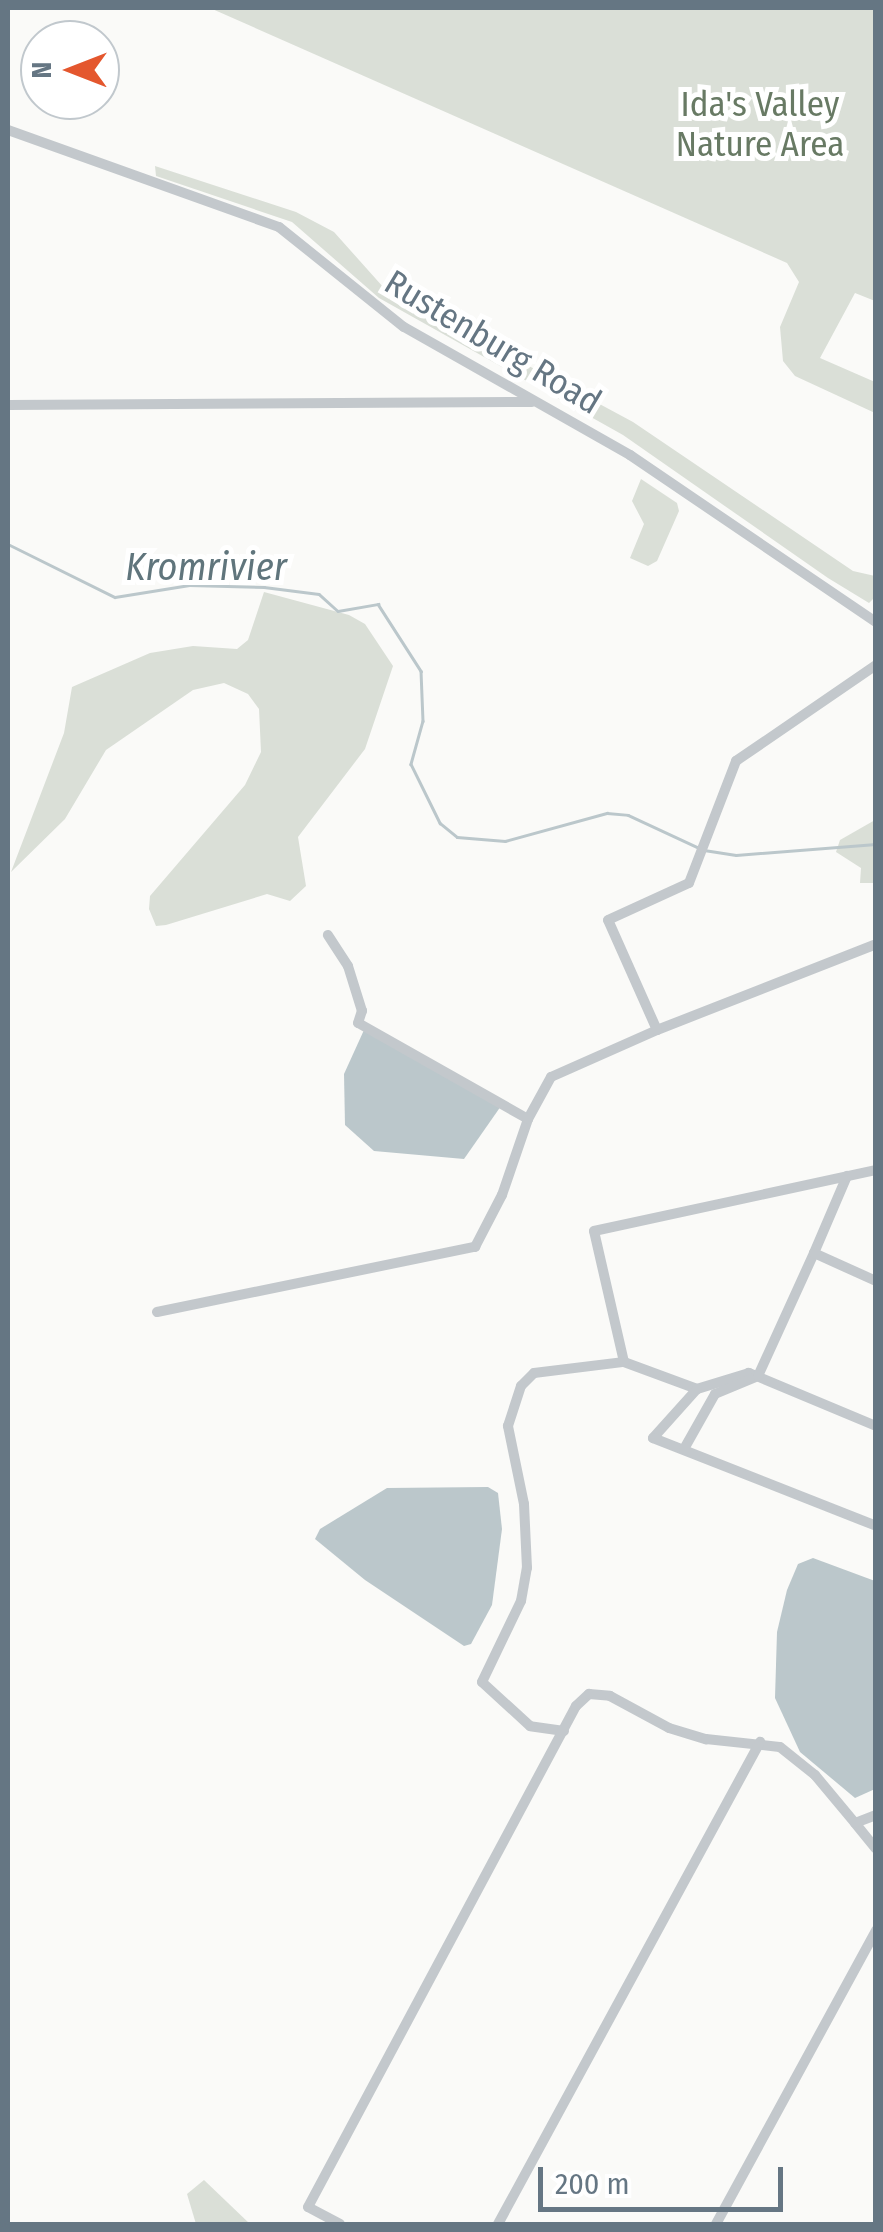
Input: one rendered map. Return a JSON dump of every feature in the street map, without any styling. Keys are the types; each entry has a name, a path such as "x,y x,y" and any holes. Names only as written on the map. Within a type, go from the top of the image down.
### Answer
{"street":[{"name":"Rustenburg Road","path":"8,130 279,228 404,327 630,455 876,622"},
{"path":"8,405 532,402"},
{"path":"657,1030 608,920 689,884 736,760 876,665"},
{"path":"328,935 348,966 362,1011 358,1023 528,1119"},
{"path":"157,1312 475,1247 502,1195 528,1119 551,1077 657,1030 876,944"},
{"path":"624,1362 594,1231 876,1170"},
{"path":"684,1449 715,1394 758,1376 847,1176"},
{"path":"814,1253 876,1281"},
{"path":"564,1731 530,1726 482,1682 516,1613 526,1568 524,1504 508,1426 521,1386 534,1374 624,1362 697,1389"},
{"path":"876,1426 758,1376 737,1374 697,1389 654,1432 654,1438 876,1526"},
{"path":"340,2224 308,2207 564,1731 589,1694 610,1696 669,1728 706,1739 760,1742 789,1752 876,1849"},
{"path":"498,2224 760,1742"},
{"path":"856,1823 876,1815"},
{"path":"716,2224 876,1930"}],"green space":[{"name":"Ida's Valley Nature Area","path":"210,8 875,8 875,301 855,293 820,358 875,382 875,413 795,376 783,361 780,327 799,282 787,263"},
{"path":"155,166 296,212 334,232 384,288 633,422 853,571 875,576 875,597 869,603 828,578 623,435 379,298 292,222 156,176"},
{"path":"641,479 677,503 679,511 657,561 648,566 630,558 644,524 632,501"},
{"path":"264,592 349,615 365,624 393,666 365,749 298,837 306,886 290,901 267,894 166,925 156,926 149,909 150,896 245,785 261,752 259,709 248,694 224,683 193,690 106,750 65,819 11,872 64,733 72,687 150,653 193,646 237,649 248,640"},
{"path":"875,820 875,883 860,883 861,868 836,852 840,840"},
{"path":"204,2180 250,2224 196,2224 187,2194"}],"shaded area":[{"path":"364,1030 501,1106 464,1159 374,1151 345,1125 344,1074"},
{"path":"488,1487 498,1493 502,1529 492,1605 471,1644 464,1646 365,1580 315,1539 320,1529 387,1488"},
{"path":"813,1558 875,1581 875,1789 855,1798 800,1752 775,1698 777,1632 787,1590 798,1564"}],"waterway":[{"name":"Kromrivier","path":"8,544 115,597 189,585 264,587 319,594 338,611 378,604 421,671 423,721 411,764 440,823 457,837 505,841 607,813 628,815 697,847"},
{"name":"Kromrivier","path":"704,850 736,855 876,844"}]}
